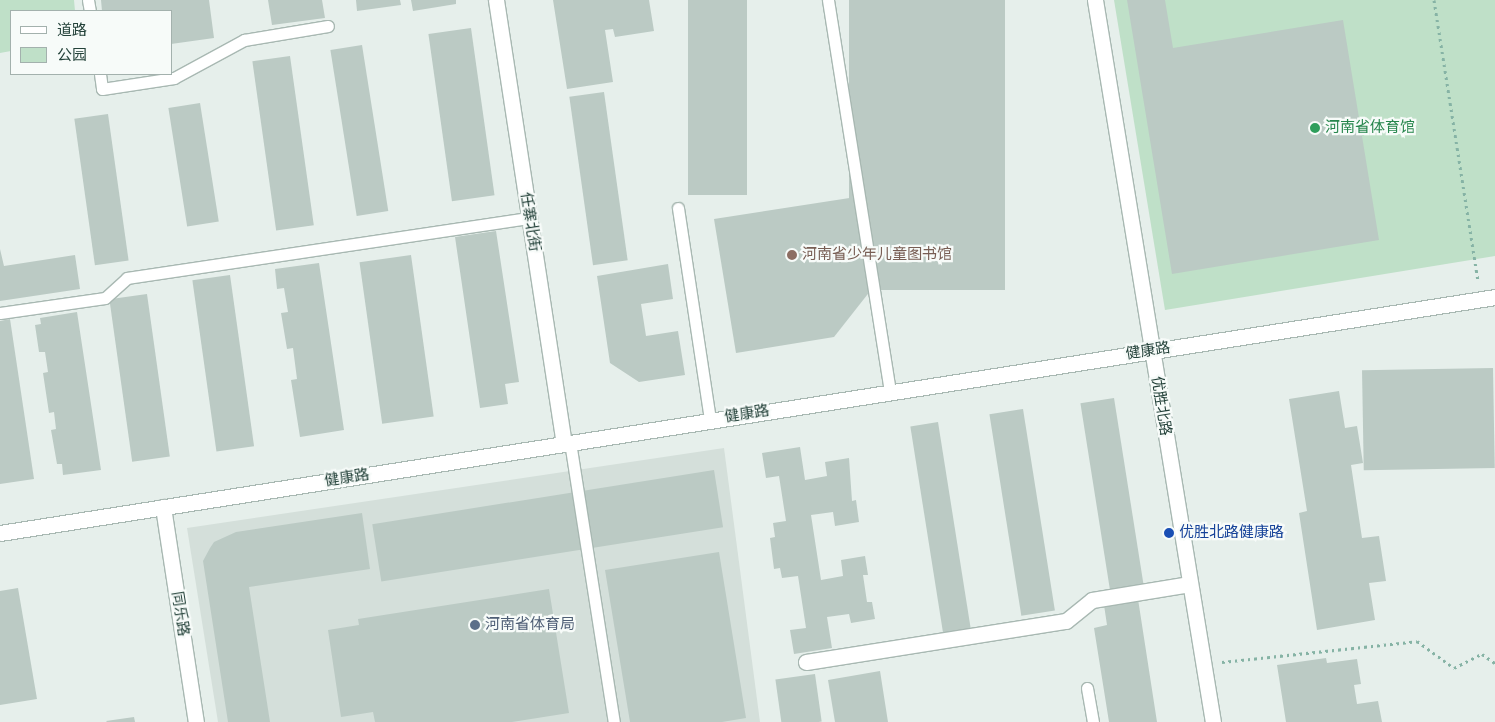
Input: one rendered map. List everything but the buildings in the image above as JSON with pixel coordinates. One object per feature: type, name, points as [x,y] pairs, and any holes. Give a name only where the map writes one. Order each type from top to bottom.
[{"type":"street","name":"任寨北街","points":[[496,0],[567,443]]},
{"type":"street","name":"优胜北路","points":[[1095,0],[1213,722]]},
{"type":"street","name":"健康路","points":[[0,533],[1488,298]]},
{"type":"street","name":"同乐路","points":[[163,507],[196,722]]},
{"type":"street","points":[[806,662],[1066,621],[1092,600],[1190,584]]},
{"type":"lane","points":[[828,0],[890,392]]},
{"type":"lane","points":[[100,75],[102,90],[174,78],[244,40],[328,26]]},
{"type":"lane","points":[[678,208],[710,420]]},
{"type":"lane","points":[[0,314],[104,298],[127,278],[530,218]]},
{"type":"lane","points":[[567,443],[614,722]]},
{"type":"lane","points":[[1087,688],[1093,722]]},
{"type":"path","points":[[1434,0],[1488,298]]},
{"type":"path","points":[[1203,664],[1417,641],[1454,668],[1482,654],[1495,663]]},
{"type":"shaded area","name":"河南省体育局","points":[[724,448],[760,722],[218,722],[187,528]]},
{"type":"green space","points":[[0,0],[74,0],[75,10],[10,10],[10,51],[0,53]]},
{"type":"green space","name":"河南省体育馆","points":[[1114,0],[1495,0],[1495,256],[1165,310]]},
{"type":"place","name":"河南省体育馆","points":[[1315,128]]},
{"type":"place","name":"河南省少年儿童图书馆","points":[[792,255]]},
{"type":"place","name":"优胜北路健康路","points":[[1169,533]]},
{"type":"place","name":"河南省体育局","points":[[475,625]]}]
